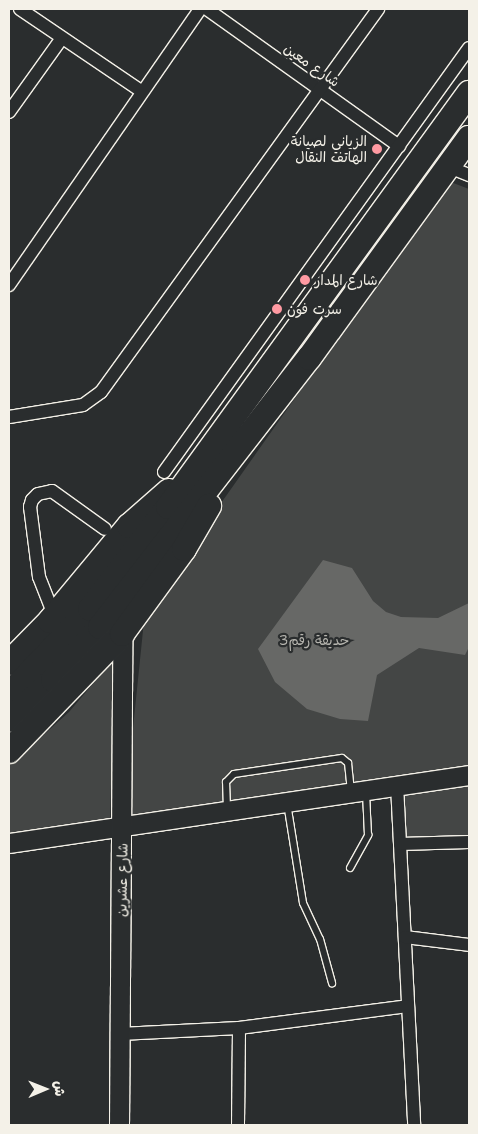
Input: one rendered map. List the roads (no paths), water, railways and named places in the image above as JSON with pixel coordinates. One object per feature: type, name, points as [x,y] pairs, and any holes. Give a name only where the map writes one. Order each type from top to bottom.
[{"type":"highway","points":[[9,694],[90,609],[190,478],[469,93]]},
{"type":"highway","points":[[9,720],[52,680],[94,634],[459,171],[469,138]]},
{"type":"highway","points":[[9,751],[122,634],[184,549],[214,497],[223,469]]},
{"type":"highway","points":[[9,663],[54,615],[134,520],[190,478]]},
{"type":"street","points":[[20,9],[141,91]]},
{"type":"street","points":[[9,285],[141,91],[200,9]]},
{"type":"street","name":"شارع معين","points":[[207,9],[399,146]]},
{"type":"street","points":[[9,417],[76,407],[96,397],[378,9]]},
{"type":"street","points":[[9,112],[62,38]]},
{"type":"street","points":[[164,472],[469,48]]},
{"type":"street","points":[[54,615],[39,577],[30,507],[32,500],[38,494],[52,491],[105,529]]},
{"type":"street","name":"شارع عشرين","points":[[119,1125],[123,826],[122,634]]},
{"type":"street","points":[[9,843],[469,775]]},
{"type":"street","points":[[397,785],[414,1125]]},
{"type":"street","points":[[400,844],[469,842]]},
{"type":"street","points":[[405,937],[469,945]]},
{"type":"street","points":[[120,1034],[240,1028],[408,1006]]},
{"type":"street","points":[[238,1125],[240,1028]]},
{"type":"lane","points":[[227,810],[226,782],[231,776],[330,760],[347,761],[358,791],[368,835],[350,868]]},
{"type":"lane","points":[[287,801],[303,903],[320,939],[332,984]]},
{"type":"place","name":"الزياني لصيانة الهاتف النقال","points":[[377,149]]},
{"type":"place","name":"شارع المدار","points":[[305,280]]},
{"type":"place","name":"سرت فون","points":[[277,309]]},
{"type":"park label","name":"حديقة رقم3","points":[[314,640]]}]
